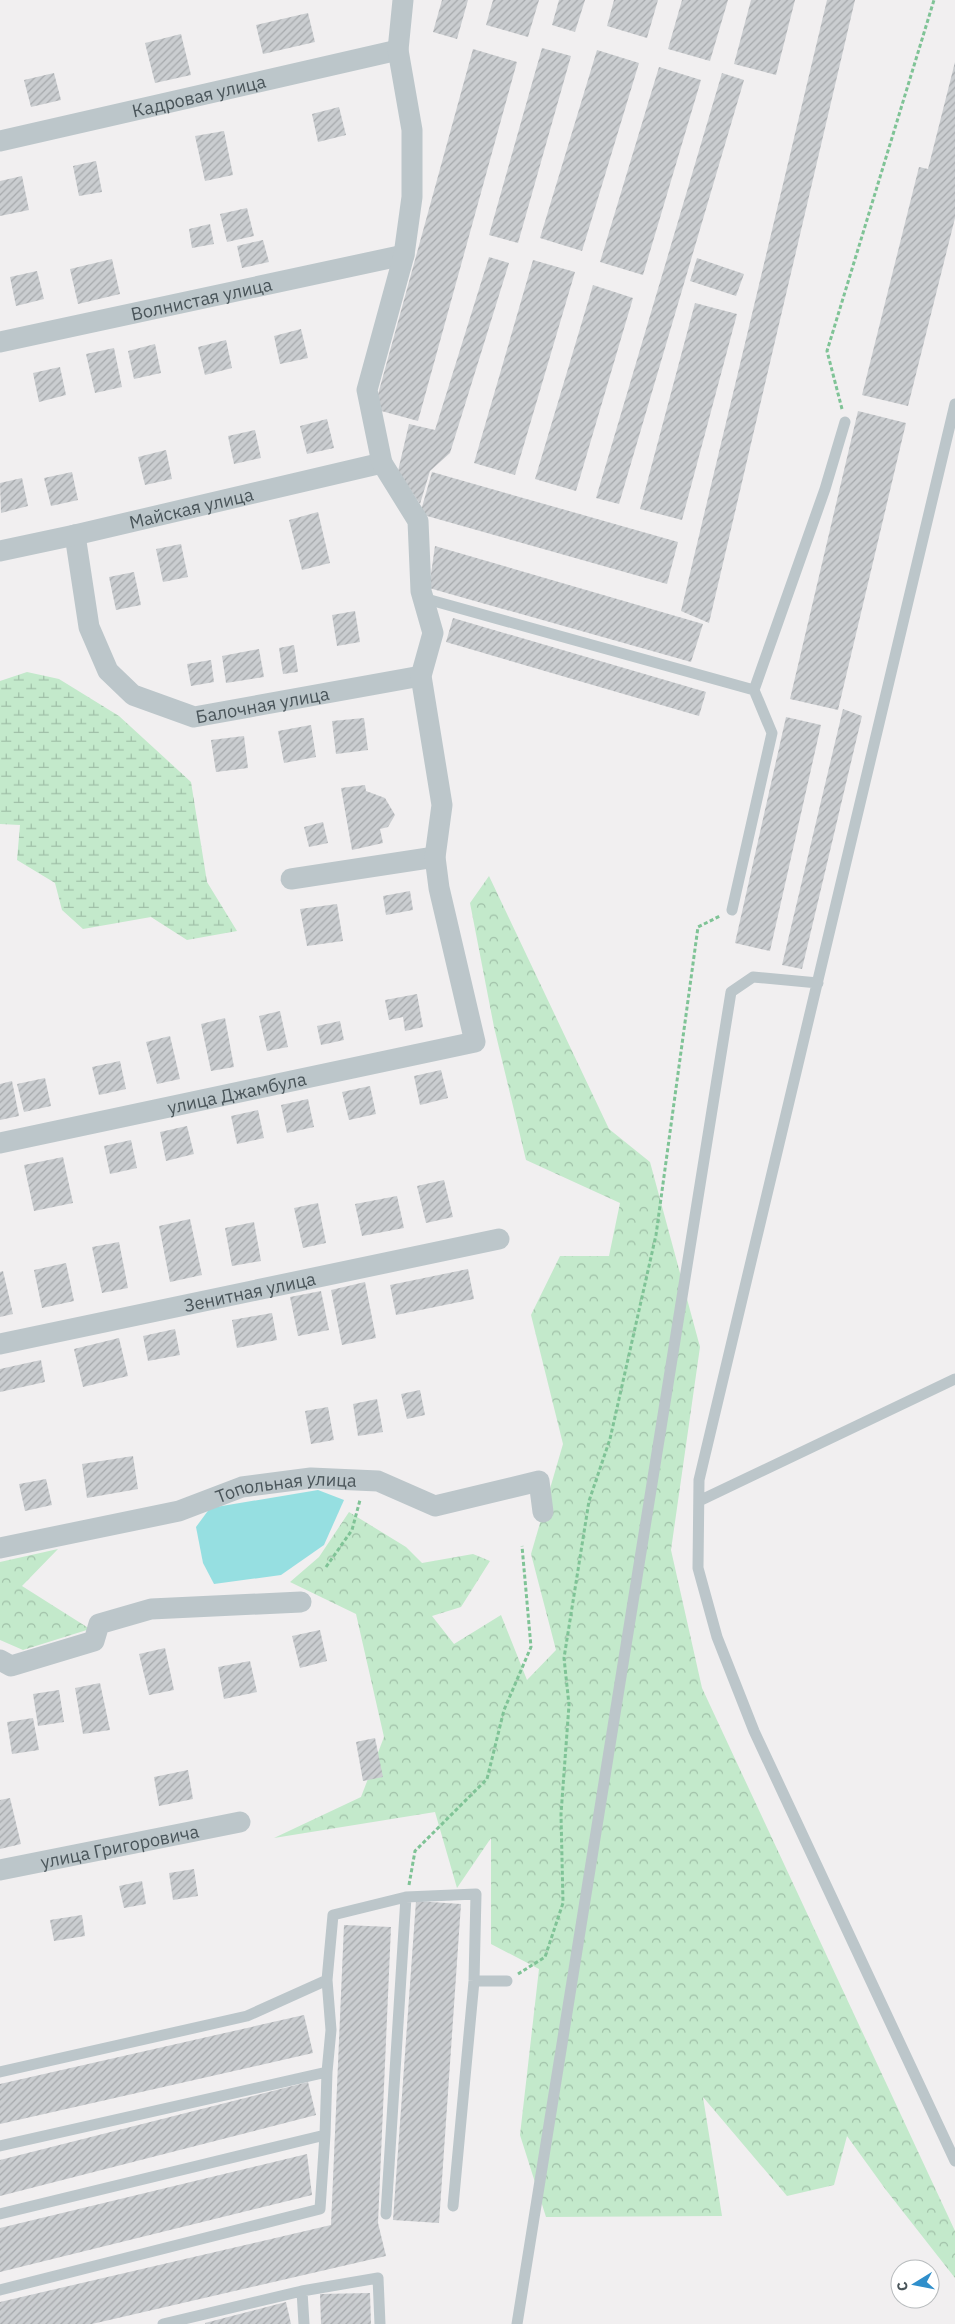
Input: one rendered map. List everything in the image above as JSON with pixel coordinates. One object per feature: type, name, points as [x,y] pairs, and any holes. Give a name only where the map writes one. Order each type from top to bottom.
[{"type":"street","points":[[291,880],[435,857],[442,805],[421,676],[433,633],[423,598],[418,520],[382,463],[367,390],[404,255],[412,198],[412,130],[398,50],[403,0]]},
{"type":"street","name":"Кадровая улица","points":[[0,141],[398,50]]},
{"type":"street","name":"Волнистая улица","points":[[0,342],[404,255]]},
{"type":"street","name":"Майская улица","points":[[0,550],[75,535],[382,463]]},
{"type":"street","name":"Балочная улица","points":[[75,535],[89,627],[108,671],[133,695],[194,717],[421,676]]},
{"type":"street","name":"улица Джамбула","points":[[0,1143],[475,1042],[439,888],[435,857]]},
{"type":"street","name":"Зенитная улица","points":[[0,1344],[499,1239]]},
{"type":"street","name":"Топольная улица","points":[[0,1548],[180,1511],[242,1487],[311,1478],[378,1481],[435,1506],[539,1481],[543,1512]]},
{"type":"street","points":[[0,1660],[11,1666],[94,1641],[98,1624],[151,1609],[301,1602]]},
{"type":"street","name":"улица Григоровича","points":[[0,1870],[240,1822]]},
{"type":"lane","points":[[955,404],[699,1480],[698,1568],[717,1638],[754,1731],[955,2161]]},
{"type":"lane","points":[[732,910],[772,733],[754,690],[825,489],[845,422]]},
{"type":"lane","points":[[423,598],[754,690]]},
{"type":"lane","points":[[517,2324],[731,992],[754,977],[818,983]]},
{"type":"lane","points":[[699,1501],[955,1379]]},
{"type":"lane","points":[[0,2290],[320,2209],[331,2030],[327,1980],[333,1915],[406,1897],[476,1894],[474,1981],[453,2206]]},
{"type":"lane","points":[[386,2214],[406,1897]]},
{"type":"lane","points":[[0,2072],[247,2016],[327,1980]]},
{"type":"lane","points":[[474,1981],[507,1982]]},
{"type":"lane","points":[[0,2146],[327,2072]]},
{"type":"lane","points":[[0,2214],[324,2134]]},
{"type":"lane","points":[[163,2324],[302,2291],[378,2278],[380,2324]]},
{"type":"lane","points":[[302,2291],[304,2324]]},
{"type":"path","points":[[845,422],[827,351],[934,0]]},
{"type":"path","points":[[507,1982],[545,1957],[563,1903],[561,1814],[569,1705],[564,1658],[589,1501],[610,1439],[656,1235],[698,927],[732,910]]},
{"type":"path","points":[[326,1568],[352,1530],[365,1481]]},
{"type":"path","points":[[406,1897],[415,1851],[487,1779],[504,1710],[531,1647],[522,1546]]},
{"type":"green space","points":[[27,672],[59,679],[119,716],[191,782],[207,882],[237,931],[187,940],[151,917],[83,929],[62,910],[55,883],[17,860],[20,825],[0,824],[0,681]]},
{"type":"green space","points":[[489,876],[609,1129],[650,1162],[700,1347],[671,1550],[702,1688],[955,2231],[955,2278],[886,2190],[847,2136],[834,2185],[787,2196],[703,2097],[722,2216],[546,2217],[520,2135],[539,1969],[491,1944],[491,1838],[457,1888],[435,1812],[274,1838],[361,1797],[384,1737],[356,1614],[290,1582],[319,1557],[349,1512],[406,1547],[422,1563],[473,1554],[490,1561],[461,1607],[432,1616],[454,1644],[501,1615],[527,1680],[556,1650],[531,1554],[563,1444],[531,1315],[560,1256],[609,1256],[620,1203],[526,1160],[494,1027],[470,903]]},
{"type":"green space","points":[[58,1549],[22,1586],[90,1629],[23,1650],[0,1640],[0,1562]]},
{"type":"water","points":[[318,1490],[344,1500],[324,1545],[281,1575],[214,1584],[203,1563],[196,1527],[210,1508]]},
{"type":"building","points":[[442,0],[468,0],[457,39],[433,32]]},
{"type":"building","points":[[493,0],[539,0],[528,37],[486,25]]},
{"type":"building","points":[[559,0],[585,0],[575,32],[552,25]]},
{"type":"building","points":[[614,0],[658,0],[647,38],[607,26]]},
{"type":"building","points":[[682,0],[728,0],[710,61],[668,49]]},
{"type":"building","points":[[751,0],[795,0],[776,75],[734,64]]},
{"type":"building","points":[[827,0],[855,0],[709,623],[681,611]]},
{"type":"building","points":[[308,13],[315,42],[263,54],[256,25]]},
{"type":"building","points":[[181,34],[191,75],[155,83],[145,43]]},
{"type":"building","points":[[542,48],[571,56],[518,243],[489,235]]},
{"type":"building","points":[[473,49],[517,62],[418,421],[374,409]]},
{"type":"building","points":[[597,50],[639,63],[582,251],[540,238]]},
{"type":"building","points":[[955,62],[955,218],[908,406],[862,395],[919,167],[928,169]]},
{"type":"building","points":[[659,67],[701,80],[643,275],[600,262]]},
{"type":"building","points":[[54,73],[61,100],[31,107],[24,80]]},
{"type":"building","points":[[722,73],[744,80],[619,504],[596,498]]},
{"type":"building","points":[[339,107],[346,135],[318,142],[312,114]]},
{"type":"building","points":[[224,131],[233,175],[205,181],[195,136]]},
{"type":"building","points":[[96,161],[102,192],[79,196],[73,166]]},
{"type":"building","points":[[22,176],[29,210],[0,216],[0,181]]},
{"type":"building","points":[[247,208],[254,236],[227,242],[220,214]]},
{"type":"building","points":[[210,224],[214,244],[192,248],[189,229]]},
{"type":"building","points":[[263,240],[269,262],[242,268],[237,246]]},
{"type":"building","points":[[489,257],[509,263],[450,453],[430,471],[420,504],[398,471],[409,424],[435,430]]},
{"type":"building","points":[[697,258],[744,274],[736,296],[690,281]]},
{"type":"building","points":[[112,259],[120,294],[78,304],[70,269]]},
{"type":"building","points":[[533,260],[575,272],[515,475],[474,463]]},
{"type":"building","points":[[37,271],[44,299],[16,306],[10,277]]},
{"type":"building","points":[[593,285],[633,298],[576,491],[535,479]]},
{"type":"building","points":[[695,303],[737,314],[682,520],[640,509]]},
{"type":"building","points":[[301,329],[308,358],[280,364],[274,336]]},
{"type":"building","points":[[226,340],[232,368],[205,375],[198,347]]},
{"type":"building","points":[[155,344],[161,373],[134,379],[128,351]]},
{"type":"building","points":[[114,348],[122,387],[95,393],[86,354]]},
{"type":"building","points":[[60,367],[66,395],[39,402],[33,373]]},
{"type":"building","points":[[858,411],[906,423],[838,710],[790,699]]},
{"type":"building","points":[[327,419],[334,448],[307,454],[300,426]]},
{"type":"building","points":[[255,430],[261,458],[234,464],[228,436]]},
{"type":"building","points":[[166,450],[172,479],[145,485],[138,457]]},
{"type":"building","points":[[72,472],[78,500],[51,506],[44,478]]},
{"type":"building","points":[[432,472],[678,542],[667,584],[420,514]]},
{"type":"building","points":[[22,478],[28,506],[1,513],[0,483]]},
{"type":"building","points":[[318,512],[330,563],[302,570],[289,520]]},
{"type":"building","points":[[181,544],[188,577],[163,582],[156,549]]},
{"type":"building","points":[[435,546],[703,624],[691,662],[429,588]]},
{"type":"building","points":[[134,572],[141,605],[116,610],[109,577]]},
{"type":"building","points":[[355,611],[360,642],[337,646],[332,615]]},
{"type":"building","points":[[453,618],[706,692],[699,716],[446,642]]},
{"type":"building","points":[[294,645],[298,672],[283,674],[279,648]]},
{"type":"building","points":[[259,649],[264,677],[226,683],[222,656]]},
{"type":"building","points":[[211,660],[214,682],[191,686],[187,664]]},
{"type":"building","points":[[843,709],[862,716],[802,969],[782,965]]},
{"type":"building","points":[[786,717],[821,725],[770,951],[735,943]]},
{"type":"building","points":[[364,718],[368,750],[336,754],[332,721]]},
{"type":"building","points":[[311,725],[316,757],[284,763],[278,731]]},
{"type":"building","points":[[244,736],[248,768],[216,772],[211,740]]},
{"type":"building","points":[[365,785],[366,791],[385,798],[395,815],[388,827],[380,829],[383,843],[352,850],[341,788]]},
{"type":"building","points":[[323,822],[328,843],[309,847],[304,827]]},
{"type":"building","points":[[410,891],[413,910],[386,915],[383,896]]},
{"type":"building","points":[[337,904],[343,941],[307,946],[300,909]]},
{"type":"building","points":[[417,994],[423,1027],[405,1031],[403,1017],[389,1020],[385,1000]]},
{"type":"building","points":[[280,1011],[288,1047],[267,1051],[259,1016]]},
{"type":"building","points":[[225,1018],[234,1067],[211,1071],[201,1024]]},
{"type":"building","points":[[340,1021],[344,1040],[321,1045],[317,1026]]},
{"type":"building","points":[[170,1036],[180,1079],[157,1084],[146,1042]]},
{"type":"building","points":[[120,1061],[126,1089],[99,1095],[92,1067]]},
{"type":"building","points":[[441,1070],[448,1098],[420,1105],[414,1076]]},
{"type":"building","points":[[45,1078],[51,1106],[24,1112],[17,1084]]},
{"type":"building","points":[[12,1081],[19,1116],[0,1120],[0,1084]]},
{"type":"building","points":[[370,1086],[376,1114],[349,1120],[342,1092]]},
{"type":"building","points":[[308,1099],[314,1127],[287,1133],[281,1105]]},
{"type":"building","points":[[258,1110],[264,1138],[237,1144],[231,1116]]},
{"type":"building","points":[[187,1126],[194,1154],[166,1161],[160,1132]]},
{"type":"building","points":[[131,1140],[137,1168],[110,1174],[104,1146]]},
{"type":"building","points":[[63,1157],[73,1203],[34,1211],[24,1165]]},
{"type":"building","points":[[444,1180],[453,1217],[426,1223],[417,1186]]},
{"type":"building","points":[[397,1196],[404,1228],[362,1236],[355,1204]]},
{"type":"building","points":[[318,1203],[326,1243],[303,1248],[294,1208]]},
{"type":"building","points":[[190,1219],[202,1275],[170,1282],[159,1226]]},
{"type":"building","points":[[254,1222],[261,1261],[232,1266],[225,1228]]},
{"type":"building","points":[[119,1242],[128,1288],[102,1293],[92,1247]]},
{"type":"building","points":[[66,1263],[74,1301],[42,1308],[34,1270]]},
{"type":"building","points":[[468,1269],[474,1299],[396,1315],[390,1285]]},
{"type":"building","points":[[3,1271],[13,1314],[0,1317],[0,1272]]},
{"type":"building","points":[[365,1282],[376,1338],[342,1345],[331,1290]]},
{"type":"building","points":[[321,1291],[329,1330],[298,1336],[290,1297]]},
{"type":"building","points":[[272,1313],[277,1340],[237,1348],[232,1320]]},
{"type":"building","points":[[175,1329],[180,1355],[148,1361],[143,1336]]},
{"type":"building","points":[[119,1338],[128,1376],[83,1387],[74,1349]]},
{"type":"building","points":[[41,1360],[45,1382],[0,1392],[0,1369]]},
{"type":"building","points":[[420,1390],[425,1415],[407,1419],[401,1394]]},
{"type":"building","points":[[377,1399],[383,1432],[358,1436],[353,1404]]},
{"type":"building","points":[[328,1407],[334,1440],[311,1444],[305,1411]]},
{"type":"building","points":[[133,1456],[138,1489],[87,1498],[82,1464]]},
{"type":"building","points":[[46,1479],[52,1505],[25,1511],[19,1484]]},
{"type":"building","points":[[320,1630],[327,1661],[300,1668],[292,1636]]},
{"type":"building","points":[[165,1648],[174,1690],[149,1695],[139,1654]]},
{"type":"building","points":[[250,1661],[257,1692],[224,1699],[218,1667]]},
{"type":"building","points":[[100,1683],[110,1730],[83,1734],[75,1688]]},
{"type":"building","points":[[59,1690],[64,1722],[38,1726],[33,1694]]},
{"type":"building","points":[[33,1718],[39,1750],[12,1754],[7,1722]]},
{"type":"building","points":[[375,1738],[383,1777],[363,1781],[356,1742]]},
{"type":"building","points":[[188,1770],[193,1799],[159,1806],[154,1777]]},
{"type":"building","points":[[10,1798],[21,1844],[0,1849],[0,1800]]},
{"type":"building","points":[[194,1869],[198,1896],[173,1900],[169,1873]]},
{"type":"building","points":[[142,1881],[146,1904],[124,1908],[119,1886]]},
{"type":"building","points":[[416,1901],[461,1904],[439,2223],[393,2220]]},
{"type":"building","points":[[82,1915],[85,1936],[54,1941],[50,1920]]},
{"type":"building","points":[[344,1925],[391,1927],[378,2223],[386,2256],[92,2324],[0,2324],[0,2302],[331,2225]]},
{"type":"building","points":[[304,2015],[313,2053],[0,2124],[0,2084]]},
{"type":"building","points":[[308,2082],[316,2115],[0,2196],[0,2160]]},
{"type":"building","points":[[307,2154],[312,2195],[0,2272],[0,2228]]},
{"type":"building","points":[[370,2293],[371,2324],[321,2324],[320,2294]]},
{"type":"building","points":[[286,2302],[291,2324],[205,2324],[205,2323]]}]
